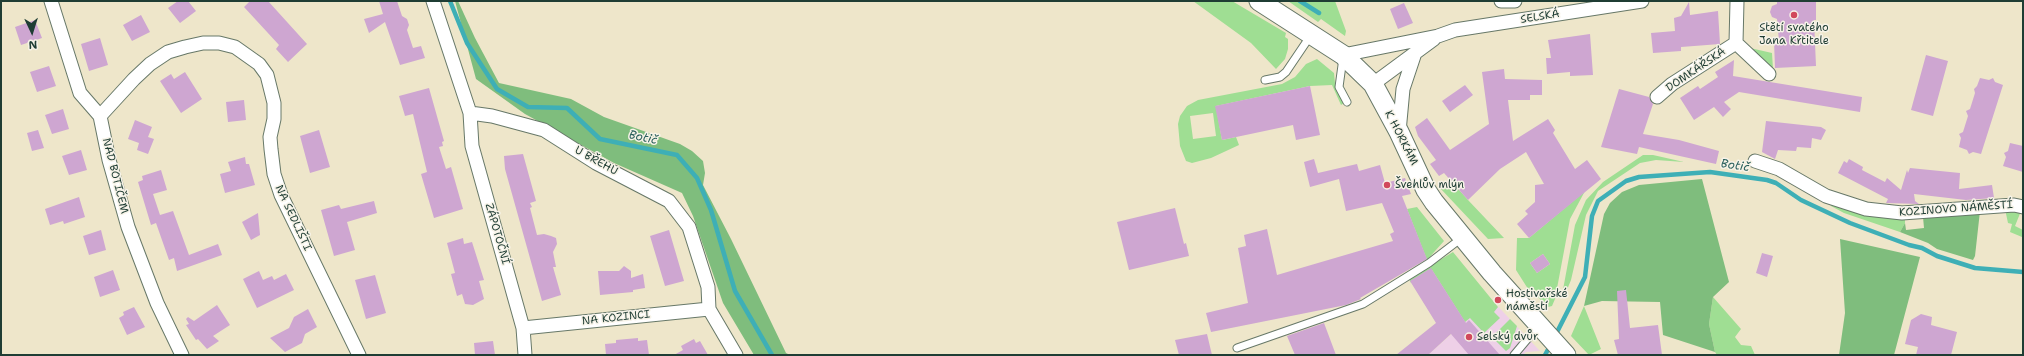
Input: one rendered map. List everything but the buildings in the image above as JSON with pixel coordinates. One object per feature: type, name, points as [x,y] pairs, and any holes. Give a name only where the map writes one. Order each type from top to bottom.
[{"type":"main road","name":"K HORKÁM","points":[[1259,1],[1343,55],[1373,84],[1399,132],[1429,195],[1492,273],[1539,335],[1565,354]]},
{"type":"street","points":[[51,1],[80,92],[100,116]]},
{"type":"street","points":[[433,1],[470,113]]},
{"type":"street","points":[[1501,1],[1514,1]]},
{"type":"street","name":"SELSKÁ","points":[[1343,55],[1438,36],[1455,30],[1642,1]]},
{"type":"street","name":"DOMKÁŘSKÁ","points":[[1737,1],[1736,43],[1769,74]]},
{"type":"street","name":"SELSKÁ","points":[[1373,84],[1438,36]]},
{"type":"street","name":"NA SEDLIŠTI","points":[[100,116],[134,79],[150,64],[168,52],[203,43],[219,43],[235,47],[260,64],[267,75],[274,103],[274,119],[270,137],[274,174],[281,195],[359,355]]},
{"type":"street","name":"DOMKÁŘSKÁ","points":[[1657,97],[1672,84],[1736,43]]},
{"type":"street","points":[[1399,132],[1403,89],[1415,53]]},
{"type":"street","name":"U BŘEHU","points":[[470,113],[492,116],[544,130],[596,164],[669,201],[689,227],[708,287],[709,310],[736,355]]},
{"type":"street","name":"ZÁPOTOČNÍ","points":[[470,113],[472,146],[523,328],[525,355]]},
{"type":"street","name":"NAD BOTIČEM","points":[[100,116],[109,160],[128,227],[157,303],[182,355]]},
{"type":"street","name":"KOZINOVO NÁMĚSTÍ","points":[[1755,161],[1779,169],[1826,196],[1873,210],[1902,214],[2014,205],[2023,207]]},
{"type":"street","name":"NA KOZINCI","points":[[523,328],[709,310]]},
{"type":"lane","points":[[1265,80],[1280,77],[1286,72],[1311,35]]},
{"type":"lane","points":[[1343,55],[1339,87],[1346,102]]},
{"type":"lane","points":[[1237,348],[1363,304],[1429,264],[1463,237]]},
{"type":"lane","points":[[1514,355],[1539,335]]},
{"type":"shaded area","points":[[1491,299],[1540,351],[1526,352],[1523,355],[1428,355]]},
{"type":"green space","points":[[455,1],[458,1],[475,38],[499,83],[571,99],[604,117],[680,144],[692,151],[703,161],[705,173],[703,185],[786,353],[790,355],[754,355],[723,303],[693,216],[682,193],[614,163],[525,114],[476,79]]},
{"type":"green space","points":[[1193,1],[1232,1],[1286,33],[1285,37],[1288,39],[1288,49],[1285,59],[1276,69],[1251,43]]},
{"type":"green space","points":[[1288,1],[1335,1],[1346,31],[1345,36],[1321,19],[1318,22]]},
{"type":"green space","points":[[1750,48],[1772,53],[1773,69]]},
{"type":"green space","points":[[1317,59],[1334,73],[1335,83],[1344,103],[1341,105],[1332,85],[1310,86],[1216,106],[1222,140],[1236,137],[1239,145],[1211,158],[1192,163],[1186,161],[1180,146],[1178,124],[1180,116],[1187,106],[1198,100],[1282,84],[1295,77],[1306,64]],"holes":[[[1213,113],[1216,136],[1193,139],[1190,116]]]},
{"type":"green space","points":[[1643,155],[1653,155],[1684,162],[1656,160],[1640,163],[1598,191],[1586,215],[1571,280],[1564,297],[1562,295],[1575,225],[1586,200],[1603,182]]},
{"type":"green space","points":[[1702,179],[1729,282],[1713,297],[1709,324],[1715,352],[1663,335],[1660,302],[1602,301],[1584,306],[1604,214],[1610,203],[1622,192],[1639,185]]},
{"type":"green space","points":[[1452,182],[1504,238],[1488,239],[1440,188]]},
{"type":"green space","points":[[1585,191],[1570,219],[1555,299],[1552,306],[1544,308],[1545,304],[1532,291],[1530,292],[1516,270],[1517,238],[1529,238]],"holes":[[[1543,254],[1550,264],[1537,273],[1530,263]]]},
{"type":"green space","points":[[1828,201],[1867,216],[1905,219],[1905,223],[1900,232],[1844,213],[1831,206]]},
{"type":"green space","points":[[1417,207],[1444,241],[1427,260],[1407,209]]},
{"type":"green space","points":[[2005,209],[2021,211],[2015,226],[2023,230],[2022,237],[2010,232],[2012,224],[2008,223]]},
{"type":"green space","points":[[1980,211],[1975,256],[1973,260],[1937,249],[1928,243],[1900,232],[1905,223],[1906,230],[1924,228],[1923,217]]},
{"type":"green space","points":[[1840,239],[1920,257],[1894,355],[1839,355],[1845,313]]},
{"type":"green space","points":[[1453,252],[1498,307],[1494,312],[1500,318],[1484,333],[1470,318],[1465,322],[1432,270],[1411,283],[1409,279]]},
{"type":"green space","points":[[1713,297],[1741,329],[1735,337],[1741,345],[1751,346],[1755,355],[1717,355],[1709,324]]},
{"type":"green space","points":[[1584,306],[1601,349],[1589,355],[1571,336]]},
{"type":"green space","points":[[1510,319],[1517,326],[1510,348],[1506,351],[1492,337]]},
{"type":"waterway","name":"Botič","points":[[450,1],[467,43],[497,89],[528,107],[567,108],[600,139],[677,155],[697,178],[711,210],[735,291],[772,355]]},
{"type":"waterway","points":[[1300,1],[1319,13]]},
{"type":"waterway","name":"Botič","points":[[1555,336],[1585,277],[1592,216],[1598,201],[1626,181],[1639,177],[1710,172],[1767,180],[1776,183],[1801,200],[1850,223],[1909,245],[1922,248],[1937,256],[1975,268],[2023,272]]},
{"type":"waterway","name":"Botič","points":[[1545,355],[1551,344]]},
{"type":"place","name":"Stětí svatého Jana Křtitele","points":[[1794,15]]},
{"type":"place","name":"Švehlův mlýn","points":[[1387,185]]},
{"type":"place","name":"Hostivařské náměstí","points":[[1498,300]]},
{"type":"place","name":"Selský dvůr","points":[[1469,337]]}]
